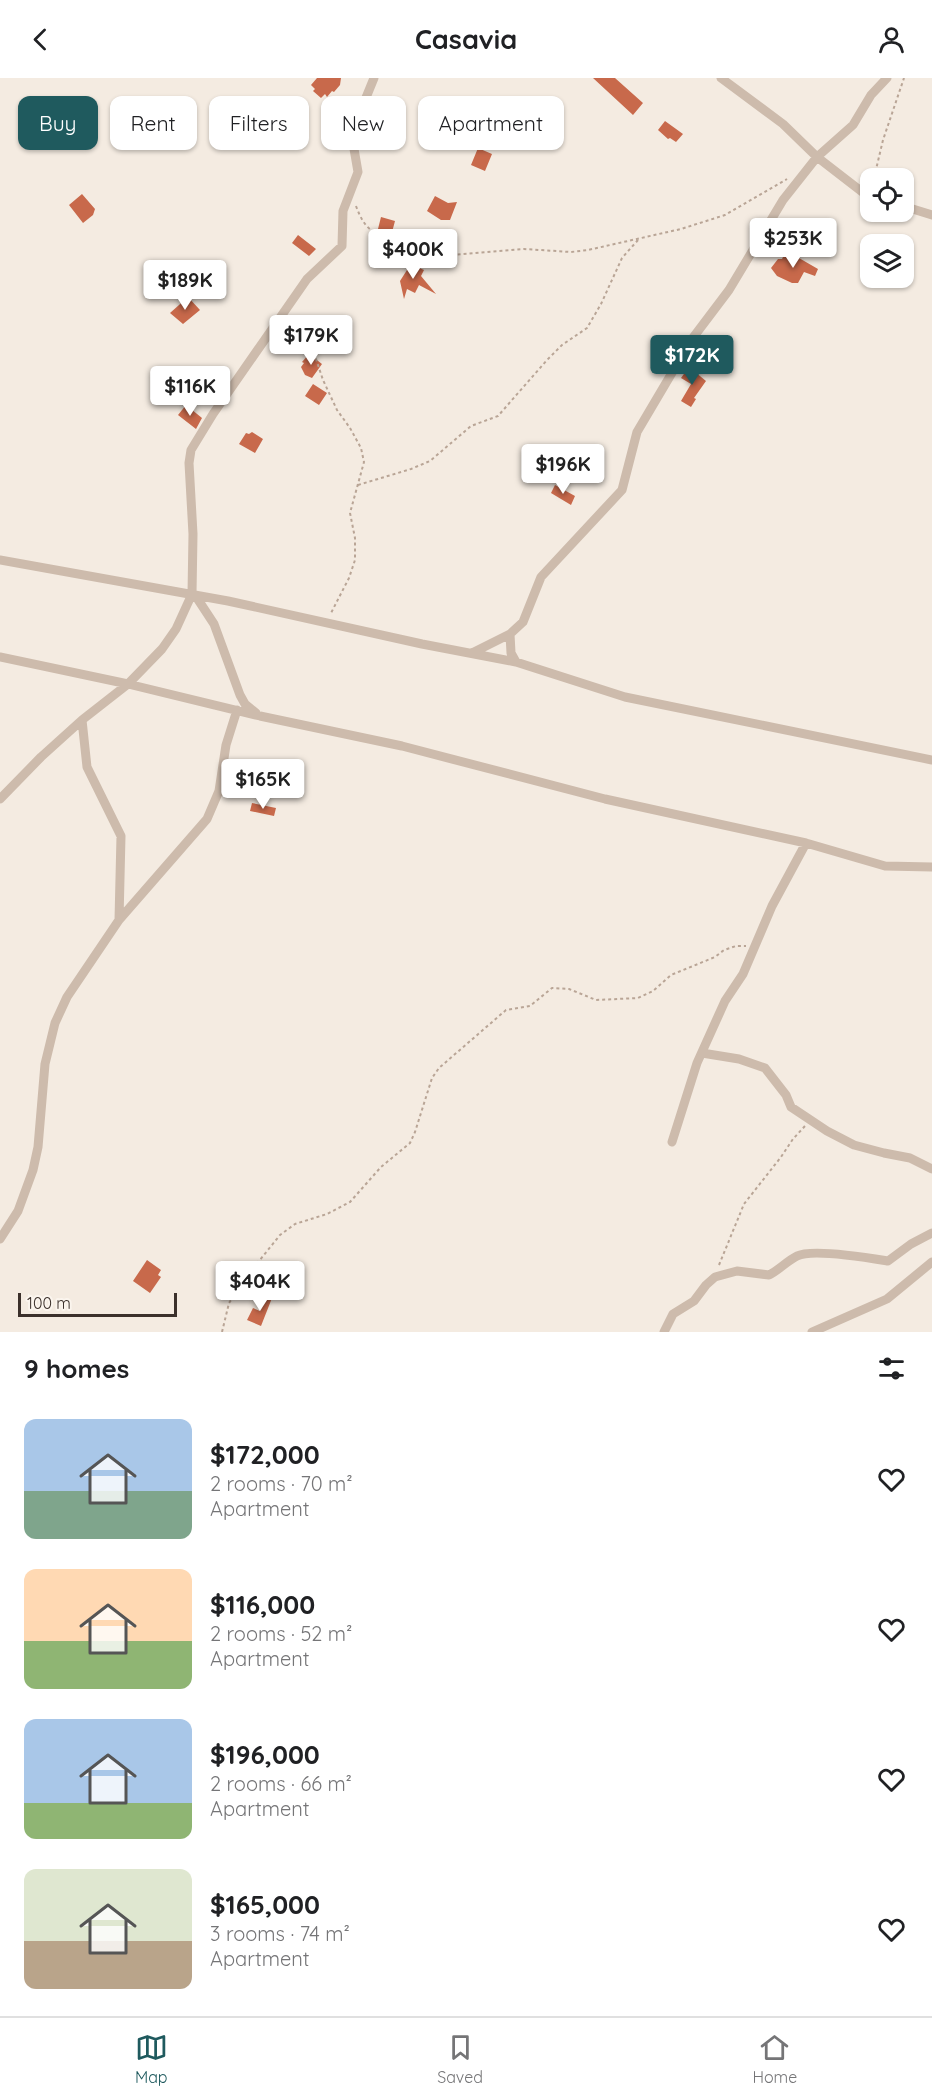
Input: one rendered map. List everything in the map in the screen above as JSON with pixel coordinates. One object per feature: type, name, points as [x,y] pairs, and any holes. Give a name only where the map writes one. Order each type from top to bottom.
[{"type":"street","points":[[0,799],[41,757],[82,720],[128,684],[171,638],[182,619],[193,594],[193,534],[189,463],[191,450],[213,414],[307,279],[342,246],[343,211],[358,172],[353,143],[354,127],[374,78]]},
{"type":"street","points":[[721,78],[783,123],[817,157],[860,190]]},
{"type":"street","points":[[472,653],[510,634],[523,622],[541,577],[622,490],[637,432],[692,339],[729,290],[783,200],[803,172],[853,125],[872,95],[887,78]]},
{"type":"street","points":[[914,209],[932,214]]},
{"type":"street","points":[[0,560],[193,594],[516,662],[625,697],[932,759]]},
{"type":"street","points":[[193,594],[214,624],[240,695],[245,704],[260,716]]},
{"type":"street","points":[[510,634],[511,653],[516,662]]},
{"type":"street","points":[[0,657],[402,746],[605,799],[806,843],[885,866],[932,867]]},
{"type":"street","points":[[0,1239],[18,1211],[33,1170],[38,1147],[45,1064],[55,1023],[67,997],[119,920],[212,811],[219,792],[226,745],[237,710]]},
{"type":"street","points":[[82,720],[87,767],[121,836],[119,920]]},
{"type":"street","points":[[672,1142],[702,1053],[725,1001],[743,974],[772,906],[806,843]]},
{"type":"street","points":[[702,1053],[739,1059],[765,1068],[786,1095],[791,1107],[827,1131],[854,1145],[884,1154],[910,1158],[932,1168]]},
{"type":"street","points":[[664,1332],[673,1314],[694,1301],[715,1277],[737,1271],[769,1275],[798,1255],[804,1254],[835,1254],[888,1261],[911,1244],[932,1233]]},
{"type":"street","points":[[812,1332],[887,1299],[932,1262]]},
{"type":"path","points":[[876,168],[883,140],[904,78]]},
{"type":"path","points":[[350,189],[360,217],[371,231],[382,237],[397,238],[404,233],[423,250],[453,255],[524,249],[571,252],[638,240],[725,215],[768,189],[803,172]]},
{"type":"path","points":[[358,485],[411,469],[430,460],[471,426],[498,416],[504,411],[513,398],[562,345],[587,328],[602,304],[622,258],[638,240]]},
{"type":"path","points":[[285,310],[316,359],[337,410],[361,448],[364,462],[350,513],[355,538],[355,560],[349,578],[327,622]]},
{"type":"path","points":[[222,1332],[229,1303],[270,1245],[295,1224],[327,1214],[350,1202],[381,1167],[410,1143],[432,1078],[439,1068],[506,1010],[530,1006],[552,988],[560,987],[596,1000],[638,998],[653,991],[671,975],[715,957],[724,950],[736,946],[755,946]]},
{"type":"path","points":[[710,1281],[724,1254],[744,1204],[782,1157],[793,1139],[811,1120]]},
{"type":"building","points":[[317,78],[341,78],[340,85],[334,92],[332,91],[328,96],[325,94],[321,98],[313,91],[315,89],[311,85]]},
{"type":"building","points":[[593,78],[615,78],[643,103],[633,115]]},
{"type":"building","points":[[665,121],[683,134],[676,142],[668,139],[658,130]]},
{"type":"building","points":[[477,150],[492,154],[485,171],[471,165]]},
{"type":"building","points":[[82,194],[95,209],[93,215],[83,223],[69,205]]},
{"type":"building","points":[[435,196],[448,203],[457,202],[450,220],[441,220],[427,211]]},
{"type":"building","points":[[381,217],[395,221],[391,236],[377,233]]},
{"type":"building","points":[[298,235],[316,249],[309,256],[292,243]]},
{"type":"building","points":[[792,254],[818,269],[815,276],[804,272],[798,283],[792,283],[777,276],[771,268],[784,255],[790,259]]},
{"type":"building","points":[[406,262],[424,270],[421,276],[436,294],[419,285],[415,293],[407,289],[404,299],[400,281],[407,270]]},
{"type":"building","points":[[188,297],[200,310],[183,324],[170,313]]},
{"type":"building","points":[[309,354],[322,364],[312,378],[305,375],[301,367]]},
{"type":"building","points":[[689,367],[706,381],[694,398],[696,399],[691,407],[681,401],[691,384],[681,378]]},
{"type":"building","points":[[313,384],[327,393],[319,405],[305,396]]},
{"type":"building","points":[[186,405],[202,418],[196,429],[178,415]]},
{"type":"building","points":[[252,432],[263,439],[255,453],[239,444],[246,433]]},
{"type":"building","points":[[550,448],[557,453],[535,478],[528,473]]},
{"type":"building","points":[[555,485],[575,496],[571,505],[551,493]]},
{"type":"building","points":[[252,803],[276,808],[274,816],[250,811]]},
{"type":"building","points":[[147,1260],[161,1270],[158,1275],[161,1277],[150,1293],[133,1281]]},
{"type":"building","points":[[263,1295],[272,1298],[261,1326],[247,1320],[253,1308],[260,1311]]}]
